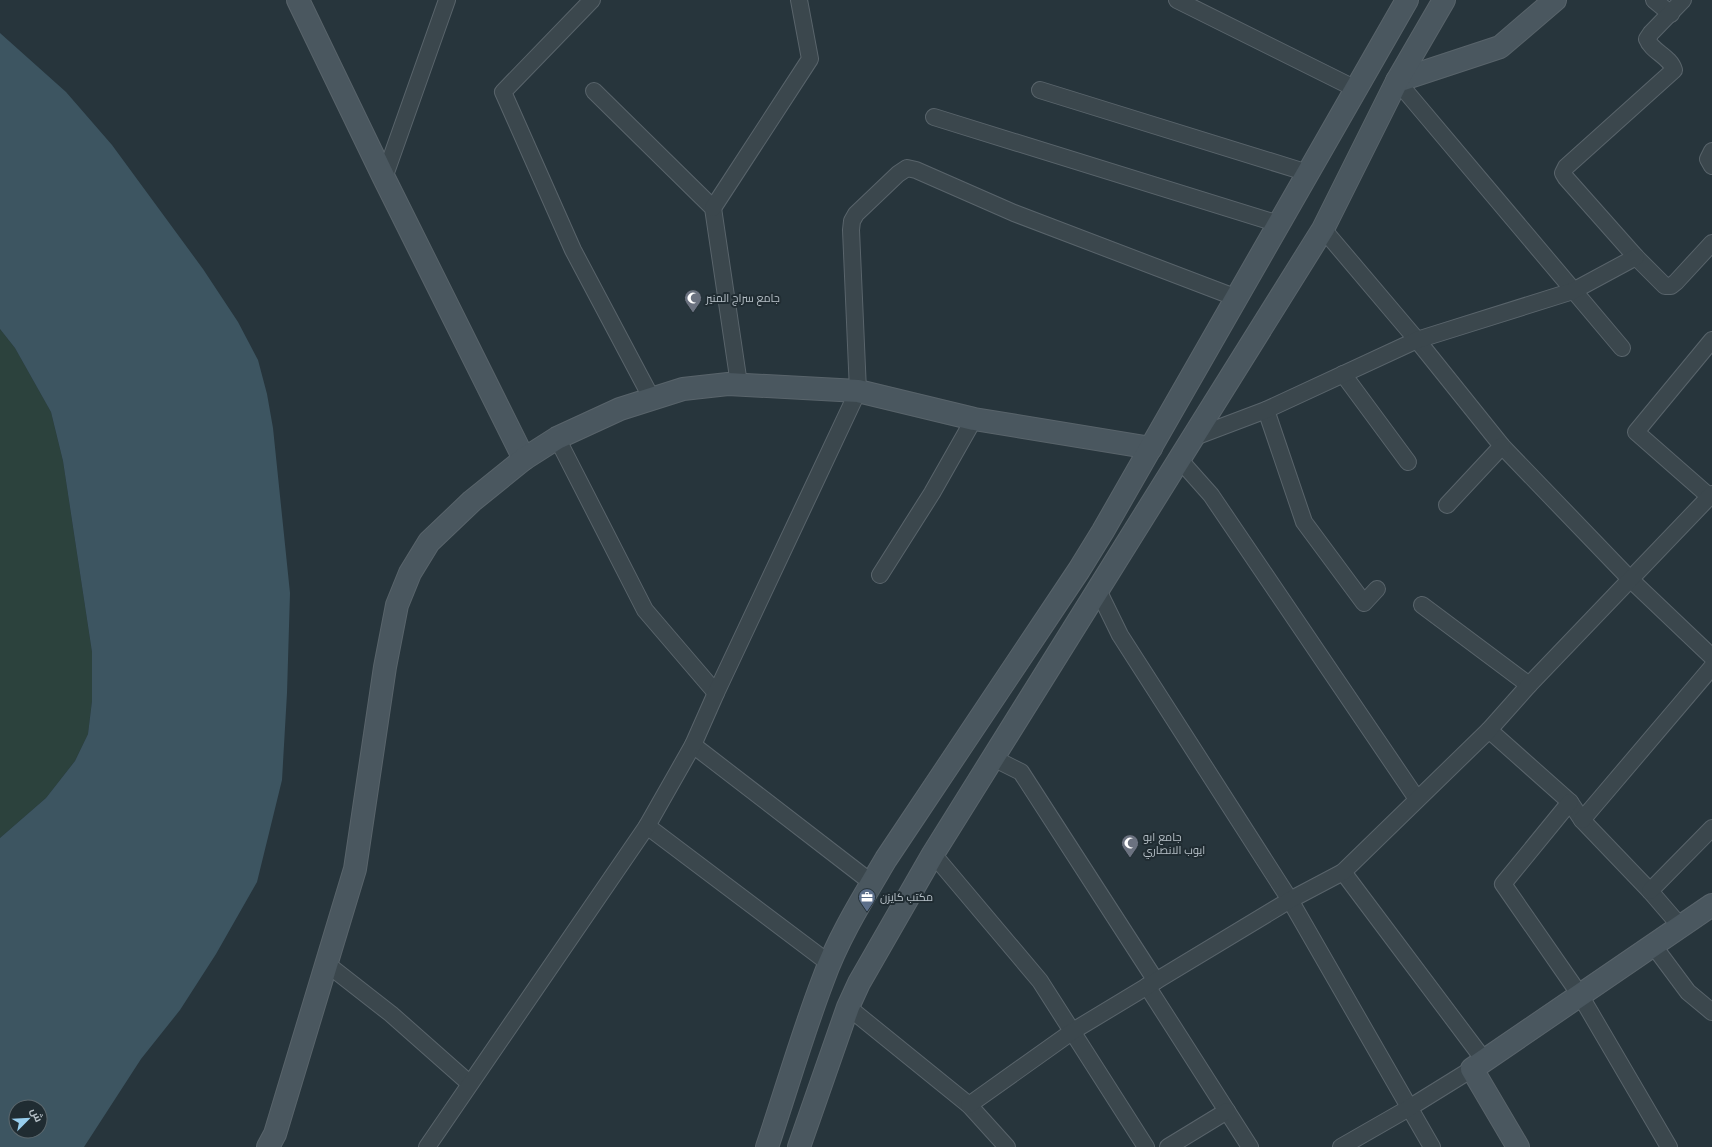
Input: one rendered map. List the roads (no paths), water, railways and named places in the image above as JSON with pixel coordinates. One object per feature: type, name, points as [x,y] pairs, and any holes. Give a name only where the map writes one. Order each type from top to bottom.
[{"type":"street","points":[[298,0],[384,178],[524,459]]},
{"type":"street","points":[[384,178],[447,0]]},
{"type":"street","points":[[592,0],[503,92],[573,250],[652,399]]},
{"type":"street","points":[[713,208],[810,60],[799,0]]},
{"type":"street","points":[[1177,0],[1356,89]]},
{"type":"street","points":[[768,1147],[823,979],[872,883],[886,859],[1103,531],[1407,0]]},
{"type":"street","points":[[799,1147],[848,1007],[859,983],[933,854],[1324,229],[1397,81],[1444,0]]},
{"type":"street","points":[[1397,81],[1500,47],[1555,0]]},
{"type":"street","points":[[1654,0],[1671,14]]},
{"type":"street","points":[[1683,0],[1647,39],[1650,45],[1672,64],[1674,70],[1566,166],[1563,173],[1636,257],[1665,286],[1671,286],[1712,243]]},
{"type":"street","points":[[1397,81],[1622,348]]},
{"type":"street","points":[[1040,90],[1308,173]]},
{"type":"street","points":[[594,91],[713,208],[739,384]]},
{"type":"street","points":[[934,117],[1279,224]]},
{"type":"street","points":[[1712,151],[1708,159],[1712,166]]},
{"type":"street","points":[[427,1147],[469,1083],[647,826],[693,745],[858,391],[851,230],[852,221],[856,214],[898,174],[907,168],[916,170],[1014,213],[1237,298]]},
{"type":"street","points":[[1324,229],[1417,340],[1502,446],[1630,579],[1712,657]]},
{"type":"street","points":[[1192,438],[1266,410],[1417,340],[1573,291],[1636,257]]},
{"type":"street","points":[[969,1105],[1073,1031],[1290,900],[1343,872],[1489,730],[1529,685],[1711,496],[1636,432],[1712,340]]},
{"type":"street","points":[[1343,374],[1408,462]]},
{"type":"street","points":[[268,1147],[275,1134],[355,869],[385,667],[397,605],[410,573],[429,542],[472,502],[524,459],[557,438],[620,409],[683,389],[728,384],[858,391],[974,419],[1151,448]]},
{"type":"street","points":[[1266,410],[1304,522],[1364,603],[1377,589]]},
{"type":"street","points":[[880,575],[932,493],[974,419]]},
{"type":"street","points":[[557,438],[645,610],[716,693]]},
{"type":"street","points":[[1447,505],[1502,446]]},
{"type":"street","points":[[1179,459],[1211,495],[1417,800]]},
{"type":"street","points":[[1103,531],[1126,547]]},
{"type":"street","points":[[1098,590],[1120,635],[1290,900],[1432,1147]]},
{"type":"street","points":[[1422,605],[1529,685]]},
{"type":"street","points":[[1582,820],[1712,667]]},
{"type":"street","points":[[1489,730],[1570,802],[1582,820],[1650,891],[1681,927]]},
{"type":"street","points":[[693,745],[872,883]]},
{"type":"street","points":[[993,758],[1021,772],[1250,1147]]},
{"type":"street","points":[[1570,802],[1503,884],[1580,995],[1669,1147]]},
{"type":"street","points":[[647,826],[830,964]]},
{"type":"street","points":[[1650,891],[1712,828]]},
{"type":"street","points":[[933,854],[1040,981],[1146,1147]]},
{"type":"street","points":[[1343,872],[1478,1064],[1518,1147]]},
{"type":"street","points":[[1341,1147],[1409,1108],[1478,1064],[1712,905]]},
{"type":"street","points":[[1653,946],[1688,992],[1712,1012]]},
{"type":"street","points":[[327,964],[391,1014],[469,1083]]},
{"type":"street","points":[[848,1007],[969,1105],[1007,1147]]},
{"type":"street","points":[[1168,1147],[1227,1111]]},
{"type":"water","points":[[0,33],[66,92],[112,145],[203,269],[238,322],[258,360],[267,394],[273,428],[290,593],[287,693],[282,780],[257,882],[216,954],[180,1010],[141,1059],[84,1147],[0,1147],[0,838],[46,798],[75,761],[88,734],[92,701],[92,652],[63,461],[51,412],[15,348],[0,329]]},
{"type":"place","name":"جامع سراج المنير","points":[[693,313]]},
{"type":"place","name":"جامع ابو ايوب الانصاري","points":[[1130,858]]},
{"type":"place","name":"مكتب كايزن","points":[[867,912]]}]
